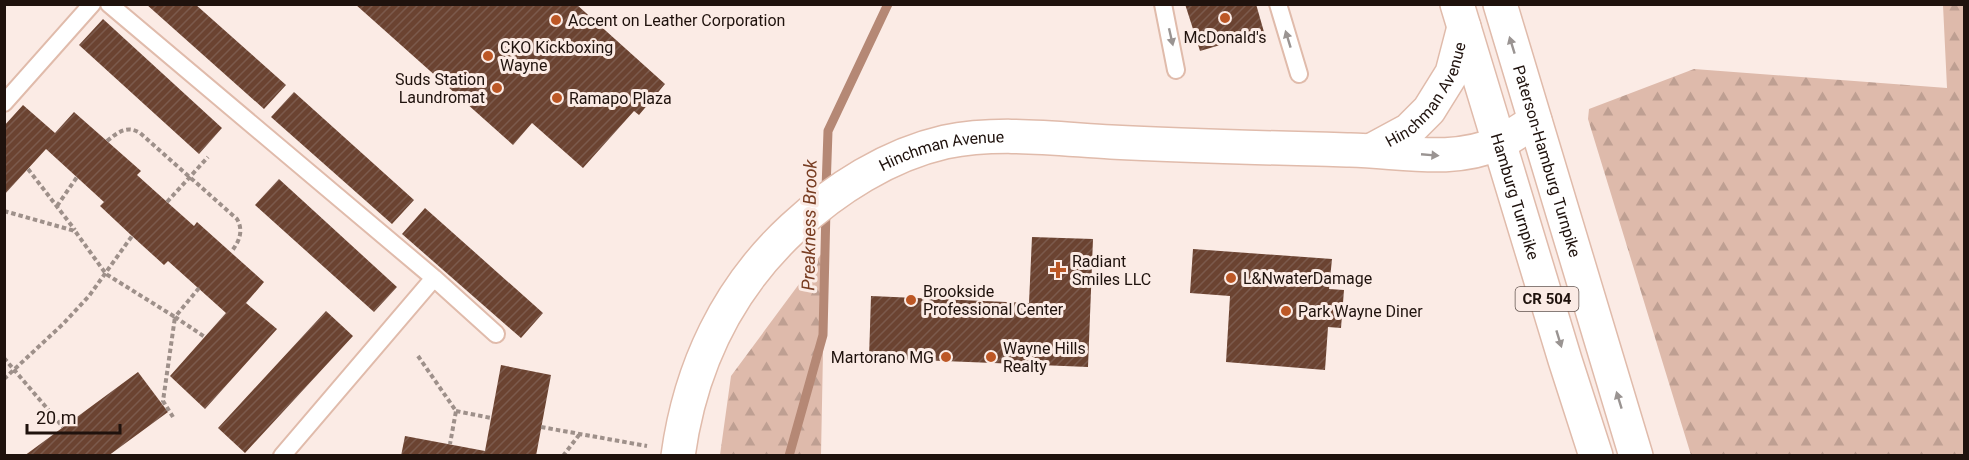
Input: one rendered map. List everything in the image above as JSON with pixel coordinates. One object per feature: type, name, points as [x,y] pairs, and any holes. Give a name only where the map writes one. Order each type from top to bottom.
[{"type":"street","name":"Paterson-Hamburg Turnpike","points":[[1500,4],[1636,456]]},
{"type":"street","name":"Hinchman Avenue","points":[[1372,150],[1409,130],[1429,110],[1452,73],[1461,16]]},
{"type":"street","name":"Hamburg Turnpike","points":[[1461,16],[1596,456]]},
{"type":"street","name":"Hinchman Avenue","points":[[664,451],[683,420],[696,373],[717,326],[744,283],[777,242],[818,206],[866,174],[901,156],[945,142],[989,136],[1230,147],[1372,150],[1442,156],[1471,152],[1500,142],[1535,121]]},
{"type":"lane","points":[[4,103],[92,4]]},
{"type":"lane","points":[[109,4],[434,278],[496,334]]},
{"type":"lane","points":[[1163,4],[1176,70]]},
{"type":"lane","points":[[1278,4],[1299,74]]},
{"type":"lane","points":[[282,456],[434,278]]},
{"type":"path","points":[[107,141],[120,131],[135,130],[237,219],[240,224],[240,238],[231,252]]},
{"type":"path","points":[[167,202],[208,158]]},
{"type":"path","points":[[28,169],[106,274],[205,337]]},
{"type":"path","points":[[57,206],[77,177]]},
{"type":"path","points":[[4,211],[75,231]]},
{"type":"path","points":[[4,379],[63,324],[106,274],[132,236]]},
{"type":"path","points":[[173,417],[163,401],[175,317],[199,288]]},
{"type":"path","points":[[418,356],[456,411],[491,418]]},
{"type":"path","points":[[4,358],[16,369],[63,427]]},
{"type":"path","points":[[450,444],[456,411]]},
{"type":"path","points":[[541,427],[664,451]]},
{"type":"path","points":[[563,456],[579,434]]},
{"type":"green space","points":[[1943,5],[1964,5],[1964,455],[1691,455],[1588,119],[1589,109],[1694,69],[1947,88]]},
{"type":"green space","points":[[825,249],[821,455],[720,455],[731,376]]},
{"type":"building","points":[[146,4],[195,4],[286,85],[264,109]]},
{"type":"building","name":"Ramapo Plaza","points":[[355,4],[576,4],[665,84],[639,115],[634,111],[583,168],[532,123],[513,145]]},
{"type":"building","name":"McDonald's","points":[[1185,4],[1256,4],[1264,32],[1200,51]]},
{"type":"building","points":[[103,19],[222,128],[199,154],[79,45]]},
{"type":"building","points":[[294,92],[414,200],[392,224],[271,117]]},
{"type":"building","points":[[23,105],[55,133],[74,112],[141,171],[137,175],[167,202],[194,226],[197,222],[264,282],[246,303],[277,329],[205,409],[170,376],[226,313],[168,261],[164,265],[132,236],[100,206],[104,202],[46,149],[4,195],[4,126]]},
{"type":"building","points":[[279,179],[397,287],[374,312],[255,205]]},
{"type":"building","points":[[425,208],[543,313],[521,338],[402,234]]},
{"type":"building","name":"Brookside Professional Center","points":[[1032,237],[1093,239],[1088,367],[869,358],[871,296],[1029,303]]},
{"type":"building","name":"Park Wayne Diner","points":[[1193,249],[1332,259],[1329,289],[1344,290],[1341,328],[1328,327],[1325,370],[1226,362],[1230,296],[1190,293]]},
{"type":"building","points":[[326,311],[353,336],[245,453],[218,428]]},
{"type":"building","points":[[501,365],[551,375],[536,456],[401,456],[405,436],[485,451]]},
{"type":"building","points":[[138,372],[168,412],[108,456],[24,456]]},
{"type":"waterway","name":"Preakness Brook","points":[[826,189],[828,131],[888,4]]},
{"type":"waterway","name":"Preakness Brook","points":[[789,456],[823,335],[826,209]]},
{"type":"place","name":"McDonald's","points":[[1225,18]]},
{"type":"place","name":"Accent on Leather Corporation","points":[[556,20]]},
{"type":"place","name":"CKO Kickboxing Wayne","points":[[488,56]]},
{"type":"place","name":"Suds Station Laundromat","points":[[497,88]]},
{"type":"place","name":"Ramapo Plaza","points":[[557,98]]},
{"type":"place","name":"Radiant Smiles LLC","points":[[1058,270]]},
{"type":"place","name":"L&NwaterDamage","points":[[1231,278]]},
{"type":"place","name":"Brookside Professional Center","points":[[911,300]]},
{"type":"place","name":"Park Wayne Diner","points":[[1286,311]]},
{"type":"place","name":"Martorano MG","points":[[946,357]]},
{"type":"place","name":"Wayne Hills Realty","points":[[991,357]]}]
